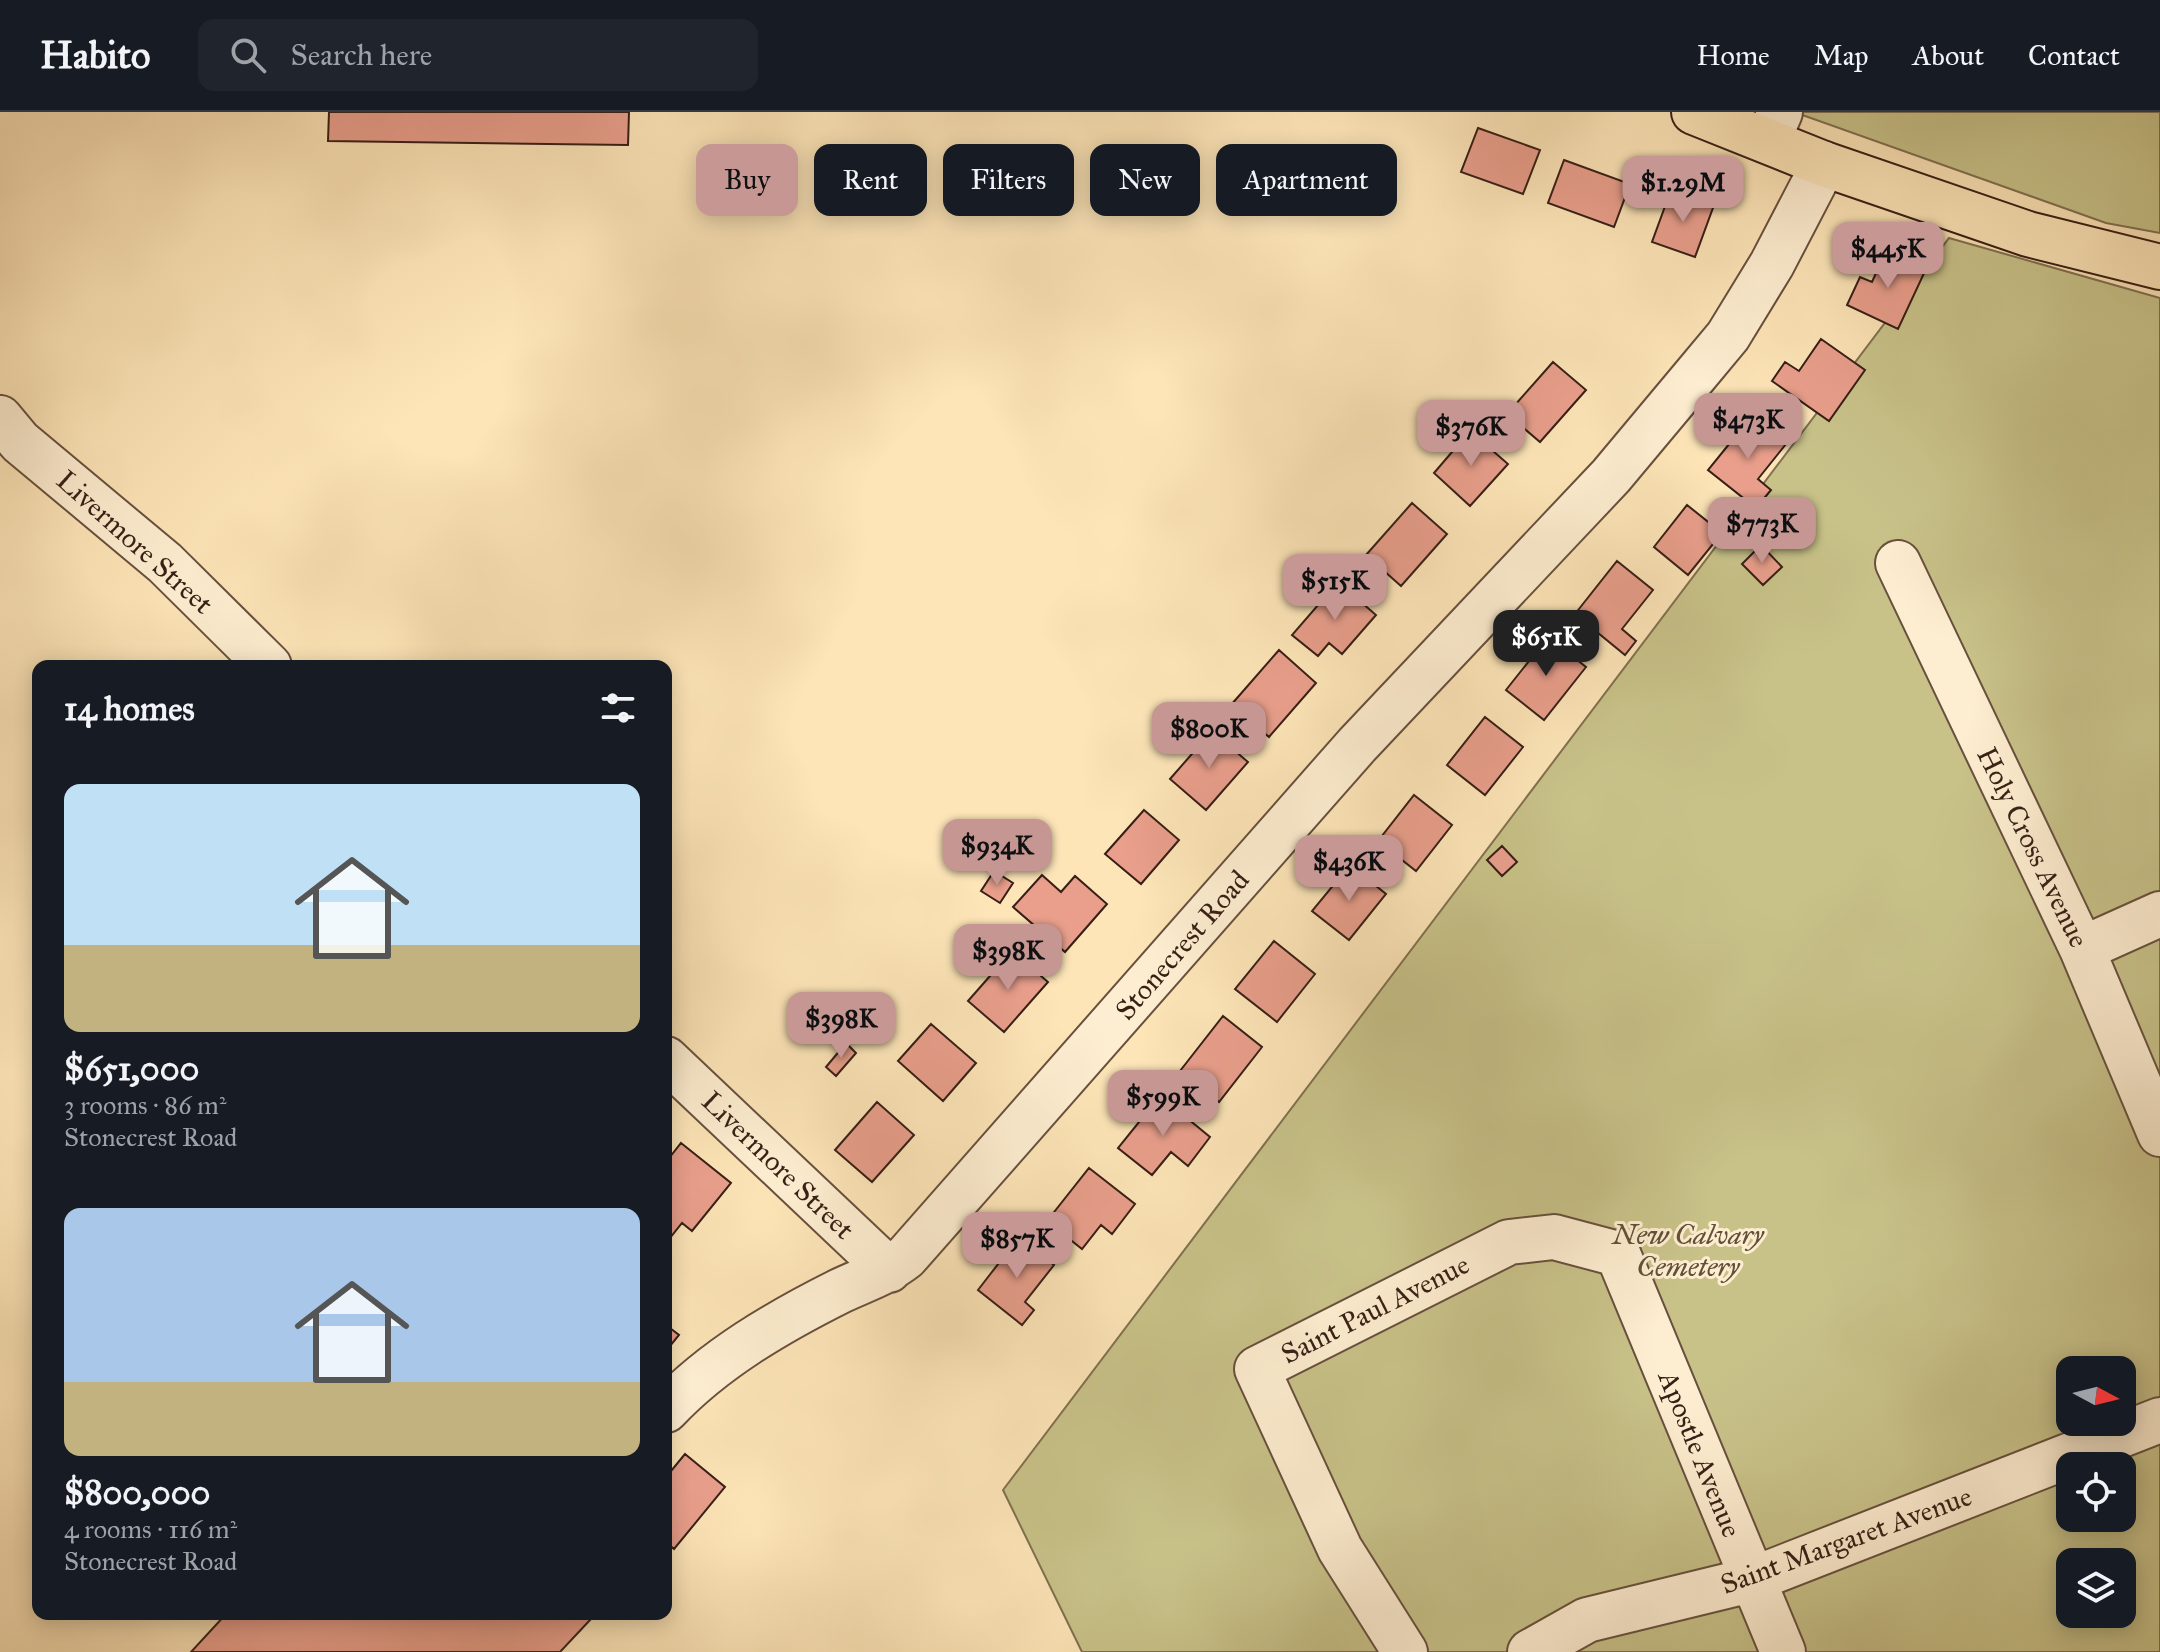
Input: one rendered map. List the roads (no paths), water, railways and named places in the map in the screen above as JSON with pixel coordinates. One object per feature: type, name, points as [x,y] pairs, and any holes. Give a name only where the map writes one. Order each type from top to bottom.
[{"type":"main road","points":[[1694,112],[1774,126],[1824,164],[2028,234],[2160,267]]},
{"type":"street","name":"Stonecrest Road","points":[[889,1270],[953,1206],[1357,745],[1611,476],[1683,391],[1728,336],[1800,215],[1824,164]]},
{"type":"street","name":"Livermore Street","points":[[7,441],[165,563],[263,660]]},
{"type":"street","name":"Holy Cross Avenue","points":[[1898,563],[2082,949],[2160,1134]]},
{"type":"street","points":[[2082,949],[2160,914]]},
{"type":"street","name":"Livermore Street","points":[[672,1065],[889,1270]]},
{"type":"street","name":"Saint Paul Avenue","points":[[1405,1652],[1340,1549],[1257,1369],[1509,1242],[1554,1237],[1618,1254]]},
{"type":"street","name":"Apostle Avenue","points":[[1618,1254],[1783,1652]]},
{"type":"street","points":[[672,1405],[739,1348],[843,1290],[889,1270]]},
{"type":"street","name":"Saint Margaret Avenue","points":[[1530,1652],[1587,1620],[1751,1580],[2160,1420]]},
{"type":"park label","name":"New Calvary Cemetery","points":[[1688,1250]]}]
